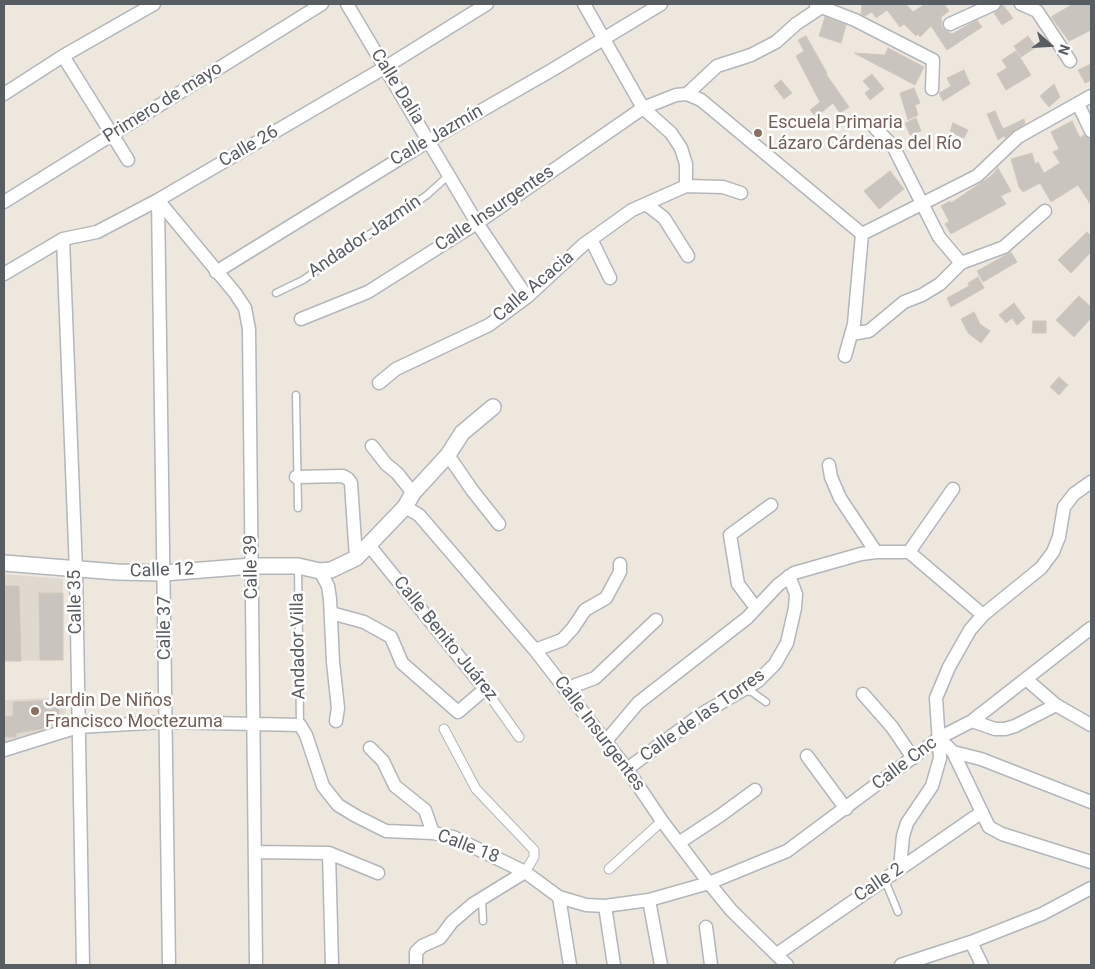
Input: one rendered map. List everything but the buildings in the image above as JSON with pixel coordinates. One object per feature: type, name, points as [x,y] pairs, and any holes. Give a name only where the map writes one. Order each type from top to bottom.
[{"type":"street","points":[[4,94],[63,56],[154,4]]},
{"type":"street","name":"Primero de mayo","points":[[4,202],[322,4]]},
{"type":"street","name":"Calle Dalia","points":[[347,4],[478,222],[527,297]]},
{"type":"street","name":"Calle 26","points":[[4,274],[63,239],[97,232],[158,200],[384,68],[487,4]]},
{"type":"street","points":[[584,4],[643,108],[671,133],[681,148],[686,164],[686,186],[723,187],[741,193]]},
{"type":"street","name":"Calle Jazmín","points":[[216,272],[430,140],[552,70],[660,4]]},
{"type":"street","points":[[950,24],[994,4]]},
{"type":"street","points":[[1021,4],[1042,7],[1070,61]]},
{"type":"street","points":[[862,234],[701,100],[687,94],[717,66],[751,55],[776,42],[820,5],[855,20],[933,60],[932,89]]},
{"type":"street","points":[[63,56],[128,160]]},
{"type":"street","name":"Calle Insurgentes","points":[[301,319],[368,292],[478,222],[643,108],[676,95],[687,94]]},
{"type":"street","points":[[862,234],[977,176],[1018,137],[1091,96]]},
{"type":"street","points":[[1078,104],[1091,131]]},
{"type":"street","points":[[875,128],[894,146],[939,237],[961,263]]},
{"type":"street","name":"Calle Acacia","points":[[379,383],[396,369],[488,325],[527,297],[591,240],[632,210],[686,186]]},
{"type":"street","name":"Calle 39","points":[[158,200],[245,308],[249,329],[256,965]]},
{"type":"street","name":"Calle 37","points":[[158,200],[169,965]]},
{"type":"street","points":[[646,204],[664,218],[688,256]]},
{"type":"street","points":[[851,334],[869,331],[904,302],[922,295],[940,284],[961,263],[1004,247],[1045,211]]},
{"type":"street","points":[[845,356],[851,334],[862,234]]},
{"type":"street","name":"Calle 35","points":[[63,239],[76,571],[83,965]]},
{"type":"street","points":[[591,240],[610,278]]},
{"type":"street","points":[[336,721],[338,708],[331,613],[328,586],[320,571],[331,570],[356,558],[405,507],[413,493],[448,455],[462,433],[493,407]]},
{"type":"street","points":[[372,446],[413,493]]},
{"type":"street","points":[[448,455],[472,490],[499,524]]},
{"type":"street","points":[[829,466],[831,478],[840,498],[876,552]]},
{"type":"street","points":[[296,478],[343,476],[348,478],[356,558]]},
{"type":"street","points":[[900,868],[903,836],[908,823],[932,786],[940,758],[936,698],[949,667],[970,630],[983,615],[1041,568],[1053,552],[1059,538],[1064,507],[1074,494],[1091,482]]},
{"type":"street","points":[[909,552],[953,489]]},
{"type":"street","points":[[756,608],[738,584],[730,535],[771,505]]},
{"type":"street","name":"Calle Insurgentes","points":[[405,507],[419,515],[536,650],[627,769],[662,821],[680,842],[709,883],[731,910],[787,965]]},
{"type":"street","name":"Calle Benito Juárez","points":[[368,544],[485,689],[519,737]]},
{"type":"street","points":[[606,741],[638,704],[747,618],[789,576],[835,561],[876,552],[909,552],[983,615]]},
{"type":"street","name":"Calle 12","points":[[4,563],[76,571],[164,572],[252,566],[298,566],[320,571]]},
{"type":"street","points":[[536,650],[562,640],[585,610],[606,598],[620,572],[620,564]]},
{"type":"street","name":"Calle de las Torres","points":[[627,769],[700,715],[758,681],[775,664],[787,643],[796,594],[789,576]]},
{"type":"street","points":[[331,613],[364,622],[380,629],[391,637],[402,663],[458,712],[485,689]]},
{"type":"street","points":[[565,689],[594,678],[656,620]]},
{"type":"street","name":"Calle Cnc","points":[[709,883],[787,851],[939,738],[972,721],[1091,628]]},
{"type":"street","points":[[1026,679],[1056,705],[1091,725]]},
{"type":"street","points":[[863,694],[892,726],[913,758]]},
{"type":"street","points":[[972,721],[995,729],[1004,729],[1015,726],[1056,705]]},
{"type":"street","points":[[4,750],[78,727],[165,722],[300,725]]},
{"type":"street","name":"Calle 18","points":[[300,725],[306,735],[323,786],[338,804],[356,816],[386,831],[433,833],[453,837],[525,872],[559,897],[586,905],[605,906],[649,900],[709,883]]},
{"type":"street","points":[[416,965],[416,952],[422,946],[440,938],[452,922],[482,898],[525,872],[534,857],[534,850],[476,789],[444,729]]},
{"type":"street","points":[[939,738],[953,752],[989,827],[1002,834],[1091,862]]},
{"type":"street","points":[[370,748],[383,761],[395,786],[426,810],[433,833]]},
{"type":"street","points":[[953,752],[981,759],[1091,802]]},
{"type":"street","points":[[807,756],[846,809]]},
{"type":"street","points":[[680,842],[755,790]]},
{"type":"street","name":"Calle 2","points":[[777,954],[884,878],[982,812]]},
{"type":"street","points":[[609,869],[662,821]]},
{"type":"street","points":[[255,852],[329,853],[378,873]]},
{"type":"street","points":[[329,853],[332,965]]},
{"type":"street","points":[[901,965],[971,942],[1042,914],[1091,888]]},
{"type":"street","points":[[559,897],[570,965]]},
{"type":"street","points":[[649,900],[661,965]]},
{"type":"street","points":[[605,906],[614,965]]},
{"type":"street","points":[[706,927],[711,965]]},
{"type":"street","points":[[971,942],[982,965]]},
{"type":"lane","name":"Andador Jazmín","points":[[276,293],[303,280],[427,195],[450,175]]},
{"type":"lane","points":[[296,395],[298,508]]},
{"type":"lane","name":"Andador Villa","points":[[298,566],[300,725]]},
{"type":"lane","points":[[740,691],[752,692],[766,702]]},
{"type":"lane","points":[[884,878],[898,912]]},
{"type":"lane","points":[[482,898],[483,921]]},
{"type":"shaded area","points":[[4,574],[63,579],[63,660],[4,661]]},
{"type":"shaded area","name":"Jardin De Niños Francisco Moctezuma","points":[[65,697],[66,722],[4,745],[4,700]]},
{"type":"place","name":"Escuela Primaria Lázaro Cárdenas del Río","points":[[758,133]]},
{"type":"place","name":"Jardin De Niños Francisco Moctezuma","points":[[35,711]]}]
